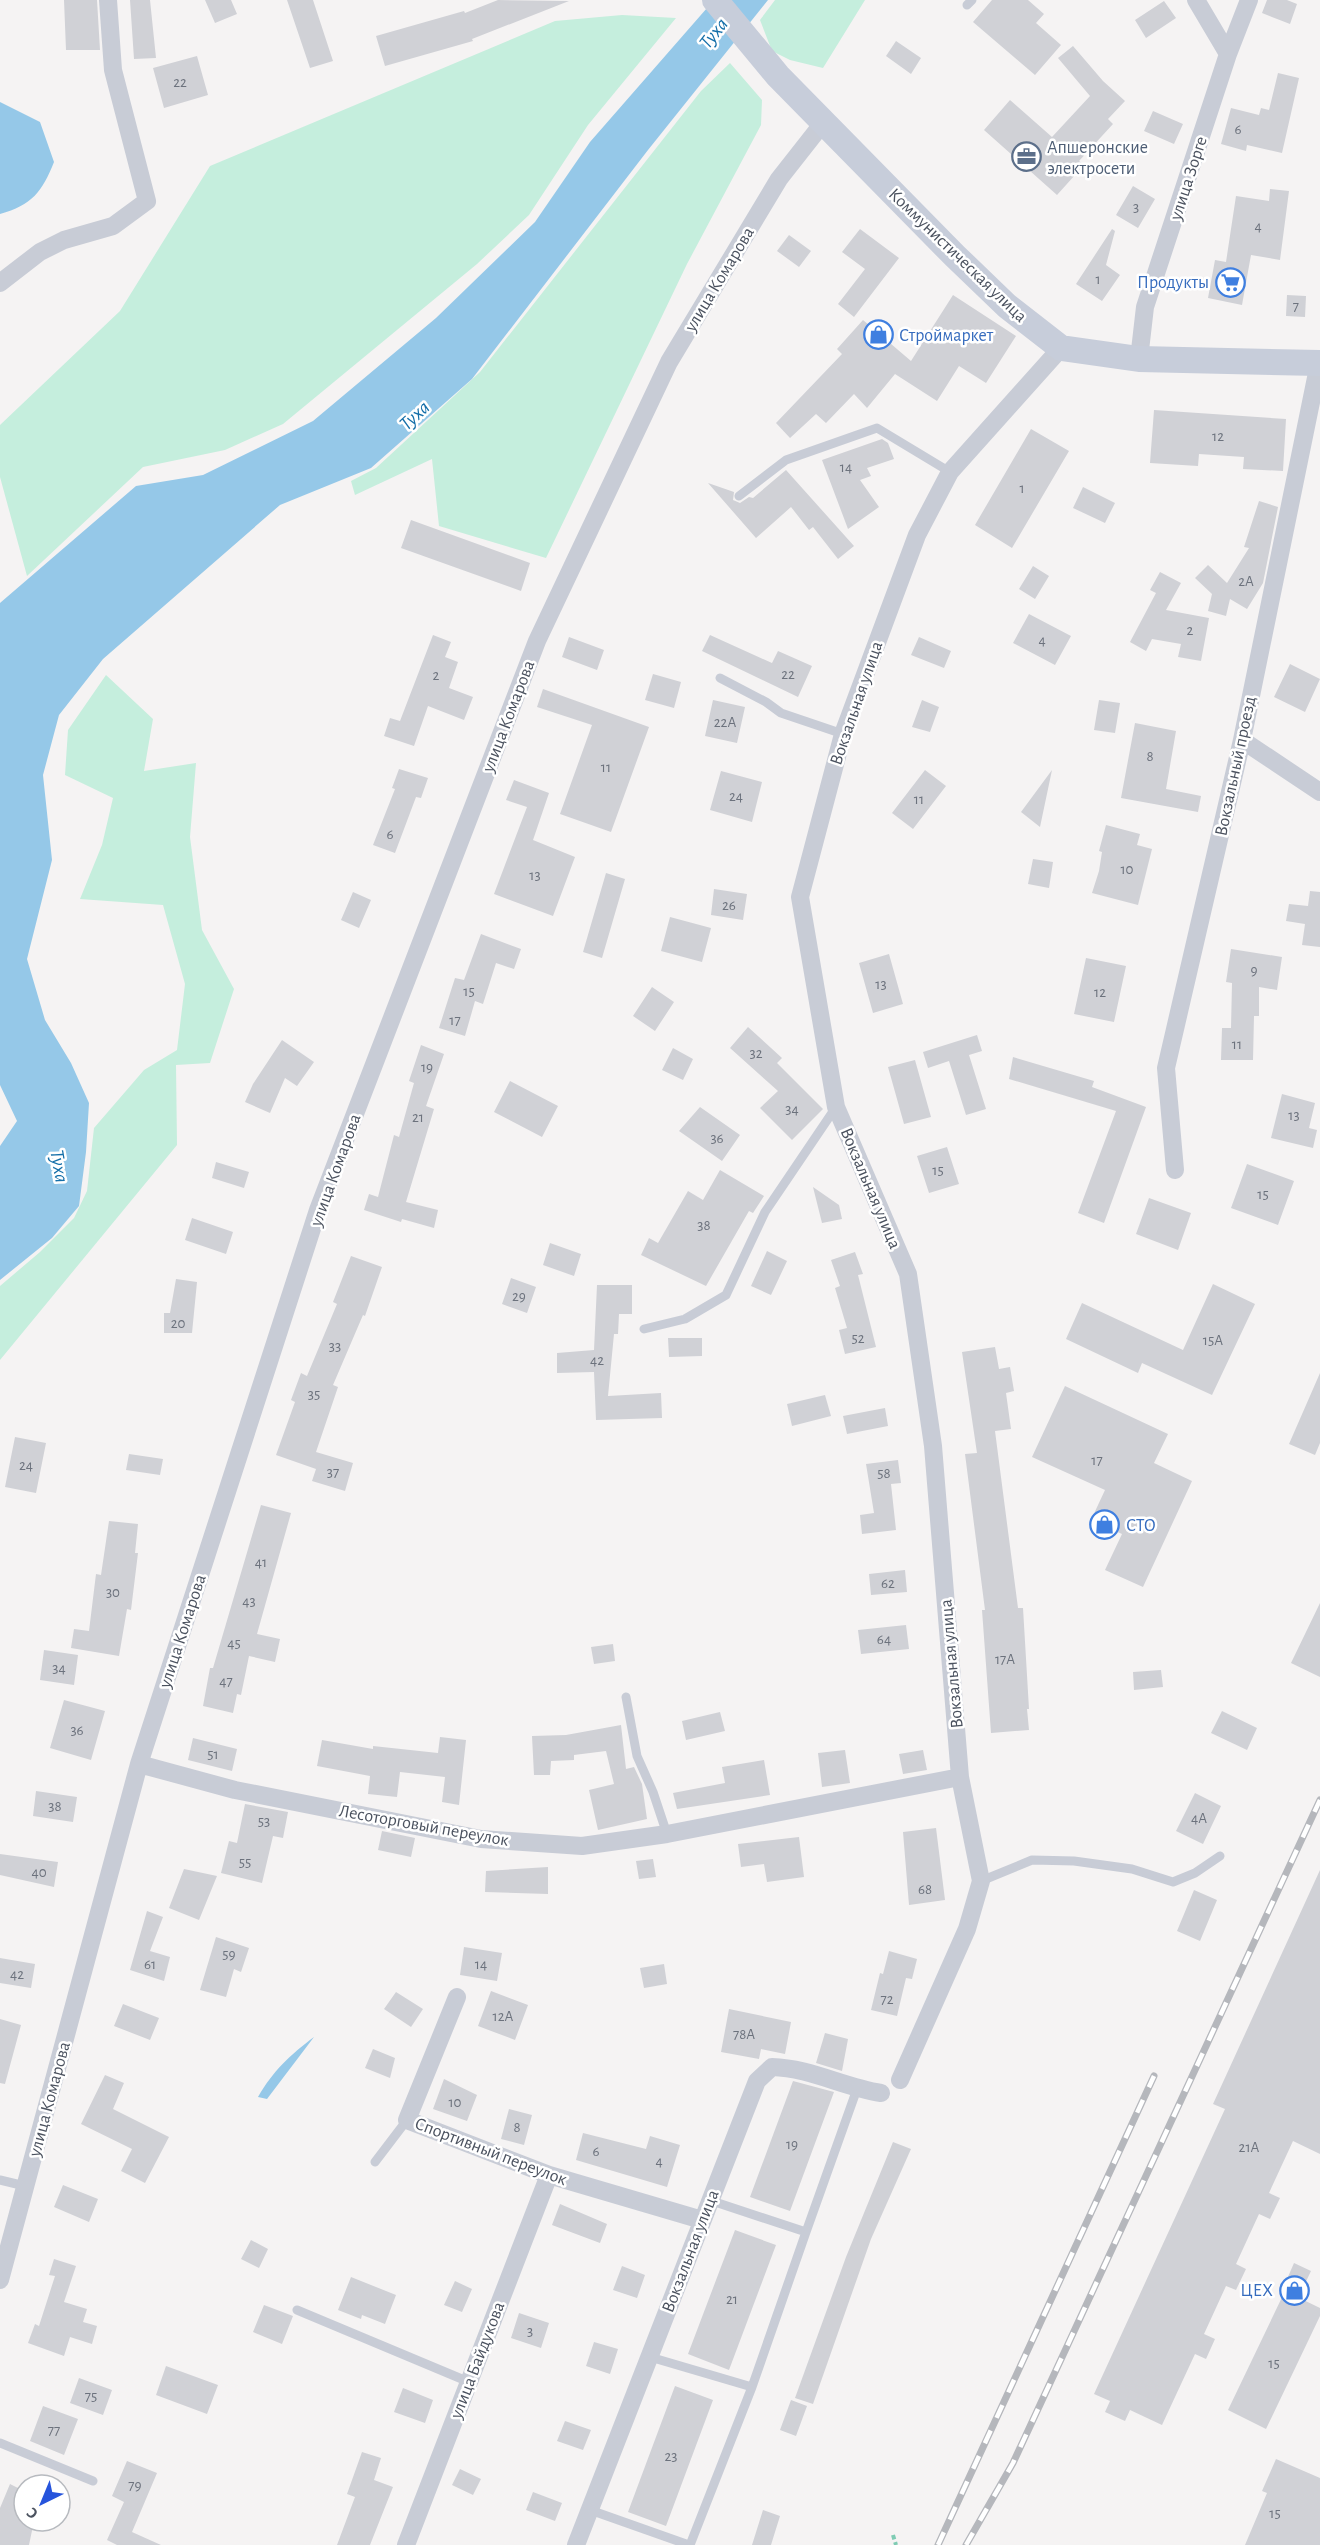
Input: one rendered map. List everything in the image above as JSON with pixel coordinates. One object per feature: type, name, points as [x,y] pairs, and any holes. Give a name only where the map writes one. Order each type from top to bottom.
[{"type":"main road","name":"Коммунистическая улица","points":[[715,0],[778,76],[823,123],[1007,306],[1061,348],[1139,359],[1319,363]]},
{"type":"street","points":[[0,283],[40,252],[64,240],[114,226],[147,201],[113,70],[108,0]]},
{"type":"street","points":[[1196,0],[1228,54]]},
{"type":"street","name":"улица Зорге","points":[[1139,359],[1145,307],[1228,54],[1249,0]]},
{"type":"street","name":"улица Комарова","points":[[0,2280],[139,1764],[318,1210],[537,641],[669,362],[779,179],[823,123]]},
{"type":"street","name":"Вокзальная улица","points":[[900,2080],[967,1929],[981,1881],[960,1777],[933,1446],[908,1274],[836,1107],[800,897],[843,734],[917,535],[950,472],[1061,348]]},
{"type":"street","name":"Вокзальный проезд","points":[[1175,1170],[1166,1068],[1242,740],[1319,363]]},
{"type":"street","points":[[1242,740],[1320,792]]},
{"type":"street","name":"Лесоторговый переулок","points":[[139,1764],[235,1790],[481,1839],[582,1846],[667,1834],[960,1777]]},
{"type":"street","name":"Спортивный переулок","points":[[457,1997],[407,2120],[549,2175],[702,2220]]},
{"type":"street","name":"Вокзальная улица","points":[[576,2545],[757,2081],[772,2067],[795,2067],[857,2089],[880,2093]]},
{"type":"street","name":"улица Байдукова","points":[[406,2545],[549,2175]]},
{"type":"lane","points":[[739,496],[786,460],[877,428],[950,472]]},
{"type":"lane","points":[[720,678],[766,702],[781,713],[843,734]]},
{"type":"lane","points":[[644,1329],[685,1319],[726,1295],[765,1212],[836,1107]]},
{"type":"lane","points":[[626,1697],[637,1756],[653,1792],[667,1834]]},
{"type":"lane","points":[[981,1881],[1032,1860],[1074,1861],[1132,1869],[1173,1882],[1195,1873],[1220,1856]]},
{"type":"lane","points":[[590,2510],[689,2545],[752,2387],[857,2089]]},
{"type":"lane","points":[[375,2162],[407,2120]]},
{"type":"lane","points":[[0,2180],[25,2186]]},
{"type":"lane","points":[[709,2200],[806,2232]]},
{"type":"lane","points":[[297,2310],[469,2382]]},
{"type":"lane","points":[[650,2357],[752,2387]]},
{"type":"lane","points":[[0,2443],[93,2481]]},
{"type":"path","points":[[893,2535],[896,2545]]},
{"type":"green space","points":[[775,0],[865,0],[823,68],[790,60],[772,51],[760,20]]},
{"type":"green space","points":[[622,15],[676,18],[588,125],[529,215],[477,264],[283,424],[225,450],[143,467],[27,576],[0,477],[0,425],[120,311],[210,166],[555,21]]},
{"type":"green space","points":[[730,63],[762,100],[761,125],[687,264],[546,558],[439,526],[432,459],[355,495],[351,481],[376,468],[480,372],[701,91]]},
{"type":"green space","points":[[106,675],[153,719],[144,771],[196,763],[190,837],[202,930],[234,989],[210,1063],[176,1065],[177,1145],[0,1360],[0,1286],[40,1252],[74,1218],[87,1191],[94,1128],[144,1070],[177,1050],[185,984],[163,905],[80,899],[102,845],[113,798],[65,775],[68,730]]},
{"type":"water","name":"Туха","points":[[714,0],[768,0],[648,150],[472,379],[371,468],[280,505],[103,659],[59,715],[43,775],[52,860],[27,959],[45,1020],[71,1063],[89,1103],[86,1152],[79,1206],[52,1238],[0,1280],[0,1146],[17,1121],[0,1085],[0,603],[136,486],[203,475],[313,421],[436,318],[535,222],[590,142]]},
{"type":"water","points":[[0,102],[40,122],[54,162],[45,182],[28,202],[0,214]]},
{"type":"water","points":[[314,2037],[267,2099],[258,2097],[283,2064]]},
{"type":"building","points":[[64,0],[97,0],[100,50],[66,50]]},
{"type":"building","points":[[130,0],[150,0],[156,58],[134,59]]},
{"type":"building","points":[[205,0],[231,0],[237,14],[215,23]]},
{"type":"building","points":[[287,0],[313,0],[333,61],[310,68]]},
{"type":"building","points":[[498,0],[569,1],[472,39],[473,41],[385,66],[376,36],[464,11],[465,13]]},
{"type":"building","points":[[992,0],[1028,0],[1044,14],[1036,23],[1061,45],[1035,75],[973,22]]},
{"type":"building","points":[[1267,0],[1287,0],[1297,4],[1290,24],[1262,13]]},
{"type":"building","points":[[1164,1],[1176,18],[1146,38],[1135,20]]},
{"type":"building","points":[[896,41],[921,58],[911,74],[886,56]]},
{"type":"building","points":[[1073,46],[1103,81],[1125,101],[1108,119],[1113,124],[1079,161],[1084,165],[1057,195],[984,130],[1010,100],[1052,137],[1090,96],[1058,58]]},
{"type":"building","points":[[197,56],[208,95],[164,108],[153,68]]},
{"type":"building","points":[[1278,73],[1299,78],[1282,153],[1247,145],[1246,151],[1221,144],[1231,108],[1259,115],[1261,108],[1269,110]]},
{"type":"building","points":[[1153,111],[1183,124],[1174,144],[1144,131]]},
{"type":"building","points":[[1133,186],[1155,199],[1138,228],[1116,215]]},
{"type":"building","points":[[1270,189],[1289,191],[1280,260],[1251,255],[1242,305],[1208,298],[1215,260],[1226,262],[1236,196],[1269,201]]},
{"type":"building","points":[[860,229],[899,258],[854,317],[838,304],[865,269],[842,252]]},
{"type":"building","points":[[1112,229],[1115,231],[1106,265],[1120,275],[1102,301],[1076,284]]},
{"type":"building","points":[[789,235],[811,251],[799,267],[777,251]]},
{"type":"building","points":[[953,295],[1016,336],[986,383],[959,366],[937,401],[895,374],[867,408],[854,394],[826,423],[816,414],[790,438],[776,423],[842,354],[837,349],[863,320],[911,361]]},
{"type":"building","points":[[1287,295],[1306,296],[1305,317],[1286,316]]},
{"type":"building","points":[[1154,410],[1286,419],[1283,471],[1243,469],[1244,457],[1199,454],[1198,466],[1150,463]]},
{"type":"building","points":[[1031,429],[1069,451],[1012,548],[975,525]]},
{"type":"building","points":[[882,439],[888,443],[894,459],[867,468],[871,476],[860,480],[879,507],[848,529],[822,460]]},
{"type":"building","points":[[786,470],[854,546],[838,559],[813,527],[809,530],[791,507],[756,538],[708,483],[734,492],[733,500],[740,503],[749,497],[753,498]]},
{"type":"building","points":[[1083,487],[1115,503],[1105,523],[1073,508]]},
{"type":"building","points":[[1259,501],[1278,507],[1263,583],[1247,609],[1230,599],[1226,616],[1208,611],[1212,594],[1195,578],[1208,565],[1227,583],[1249,548],[1244,547]]},
{"type":"building","points":[[411,520],[530,563],[521,591],[401,548]]},
{"type":"building","points":[[1033,566],[1049,576],[1035,599],[1019,589]]},
{"type":"building","points":[[1160,572],[1181,583],[1166,610],[1209,618],[1201,661],[1178,657],[1181,644],[1152,639],[1146,651],[1130,642],[1156,593],[1150,590]]},
{"type":"building","points":[[1029,614],[1071,636],[1055,665],[1013,643]]},
{"type":"building","points":[[433,635],[451,642],[445,657],[458,662],[449,688],[473,697],[464,720],[428,706],[414,746],[384,736],[390,718],[400,721]]},
{"type":"building","points":[[710,635],[772,663],[778,651],[812,666],[798,697],[702,651]]},
{"type":"building","points":[[569,637],[604,650],[597,670],[562,657]]},
{"type":"building","points":[[919,637],[951,651],[944,668],[911,655]]},
{"type":"building","points":[[1290,664],[1320,679],[1305,712],[1274,697]]},
{"type":"building","points":[[653,674],[681,682],[674,708],[645,700]]},
{"type":"building","points":[[543,689],[649,727],[611,832],[560,814],[592,725],[537,707]]},
{"type":"building","points":[[713,700],[745,707],[737,743],[705,736]]},
{"type":"building","points":[[922,700],[939,707],[930,732],[912,727]]},
{"type":"building","points":[[1099,700],[1120,703],[1115,733],[1094,730]]},
{"type":"building","points":[[1135,723],[1176,731],[1166,789],[1201,796],[1198,812],[1121,798]]},
{"type":"building","points":[[399,769],[428,778],[421,798],[416,797],[395,853],[373,845],[395,789],[392,788]]},
{"type":"building","points":[[925,770],[946,786],[913,829],[892,813]]},
{"type":"building","points":[[1052,770],[1040,827],[1021,812]]},
{"type":"building","points":[[721,771],[762,782],[752,822],[710,810]]},
{"type":"building","points":[[514,780],[549,793],[533,840],[575,857],[553,916],[494,894],[527,807],[506,800]]},
{"type":"building","points":[[1106,825],[1140,834],[1137,845],[1152,849],[1138,905],[1092,893],[1099,871],[1102,852],[1099,851]]},
{"type":"building","points":[[1033,859],[1053,862],[1049,888],[1028,884]]},
{"type":"building","points":[[606,873],[625,879],[602,958],[583,952]]},
{"type":"building","points":[[714,889],[747,894],[743,920],[711,915]]},
{"type":"building","points":[[1310,891],[1320,892],[1320,947],[1302,945],[1305,924],[1286,921],[1289,904],[1308,906]]},
{"type":"building","points":[[353,892],[371,900],[359,928],[341,920]]},
{"type":"building","points":[[670,917],[711,928],[702,962],[661,951]]},
{"type":"building","points":[[481,934],[521,949],[514,969],[496,963],[483,1004],[475,1001],[465,1036],[439,1028],[455,978],[464,980]]},
{"type":"building","points":[[1231,949],[1282,957],[1277,990],[1259,987],[1259,1016],[1254,1016],[1253,1060],[1221,1060],[1222,1028],[1231,1028],[1232,983],[1226,982]]},
{"type":"building","points":[[889,954],[903,1004],[873,1013],[859,963]]},
{"type":"building","points":[[1086,958],[1126,966],[1114,1022],[1074,1014]]},
{"type":"building","points":[[652,987],[674,1002],[655,1031],[633,1016]]},
{"type":"building","points":[[748,1027],[782,1058],[777,1063],[823,1109],[792,1140],[760,1108],[778,1091],[730,1048]]},
{"type":"building","points":[[977,1035],[982,1051],[969,1055],[986,1109],[966,1115],[949,1061],[928,1068],[923,1052]]},
{"type":"building","points":[[282,1040],[314,1062],[297,1086],[285,1078],[270,1113],[245,1102],[253,1084]]},
{"type":"building","points":[[421,1045],[444,1054],[426,1106],[434,1109],[406,1202],[438,1210],[434,1228],[402,1219],[401,1222],[364,1210],[369,1194],[378,1197],[394,1135],[399,1137],[414,1083],[409,1081]]},
{"type":"building","points":[[673,1048],[693,1059],[683,1080],[662,1070]]},
{"type":"building","points":[[1013,1057],[1094,1081],[1092,1087],[1146,1107],[1104,1223],[1078,1213],[1116,1111],[1009,1079]]},
{"type":"building","points":[[915,1060],[931,1117],[904,1124],[888,1067]]},
{"type":"building","points":[[510,1081],[558,1106],[542,1137],[494,1112]]},
{"type":"building","points":[[1282,1094],[1315,1103],[1309,1128],[1317,1130],[1313,1148],[1271,1138]]},
{"type":"building","points":[[700,1107],[740,1135],[722,1161],[679,1131]]},
{"type":"building","points":[[947,1147],[959,1184],[929,1193],[917,1156]]},
{"type":"building","points":[[216,1162],[249,1172],[244,1188],[212,1178]]},
{"type":"building","points":[[1247,1164],[1294,1181],[1278,1225],[1231,1208]]},
{"type":"building","points":[[720,1170],[764,1196],[753,1213],[749,1211],[706,1286],[641,1255],[649,1238],[658,1243],[688,1191],[703,1200]]},
{"type":"building","points":[[813,1187],[839,1205],[842,1219],[822,1223]]},
{"type":"building","points":[[1149,1198],[1191,1213],[1178,1250],[1136,1234]]},
{"type":"building","points":[[192,1218],[233,1232],[226,1254],[185,1240]]},
{"type":"building","points":[[550,1243],[581,1254],[574,1276],[543,1265]]},
{"type":"building","points":[[767,1251],[787,1261],[771,1295],[751,1286]]},
{"type":"building","points":[[855,1252],[863,1274],[858,1275],[876,1347],[845,1354],[839,1330],[847,1328],[835,1288],[840,1286],[831,1260]]},
{"type":"building","points":[[351,1256],[382,1267],[365,1316],[363,1315],[333,1385],[338,1387],[316,1452],[353,1463],[345,1491],[312,1481],[316,1469],[276,1455],[295,1402],[291,1400],[301,1373],[307,1376],[337,1304],[333,1302]]},
{"type":"building","points":[[511,1278],[536,1287],[527,1313],[502,1304]]},
{"type":"building","points":[[176,1279],[197,1282],[192,1333],[164,1333],[164,1313],[170,1313]]},
{"type":"building","points":[[1213,1284],[1255,1304],[1212,1395],[1142,1363],[1138,1373],[1066,1339],[1082,1303],[1183,1350]]},
{"type":"building","points":[[597,1285],[632,1285],[632,1314],[619,1314],[618,1334],[614,1334],[608,1396],[661,1393],[662,1418],[596,1420],[594,1372],[557,1373],[557,1353],[594,1350]]},
{"type":"building","points":[[668,1338],[702,1338],[702,1356],[669,1357]]},
{"type":"building","points":[[995,1347],[999,1369],[1010,1367],[1014,1391],[1006,1393],[1011,1429],[995,1431],[1018,1608],[1023,1608],[1029,1730],[991,1733],[982,1610],[985,1610],[965,1454],[977,1453],[962,1352]]},
{"type":"building","points":[[1320,1373],[1320,1443],[1315,1455],[1289,1444]]},
{"type":"building","points":[[1065,1386],[1168,1434],[1154,1463],[1192,1481],[1143,1587],[1105,1570],[1122,1534],[1091,1520],[1105,1490],[1032,1457]]},
{"type":"building","points":[[825,1395],[831,1416],[792,1426],[787,1404]]},
{"type":"building","points":[[885,1408],[888,1426],[847,1434],[843,1416]]},
{"type":"building","points":[[15,1437],[46,1443],[36,1493],[5,1487]]},
{"type":"building","points":[[129,1454],[163,1459],[160,1475],[126,1470]]},
{"type":"building","points":[[898,1460],[901,1483],[891,1484],[896,1530],[862,1534],[860,1515],[874,1513],[866,1464]]},
{"type":"building","points":[[261,1505],[291,1513],[257,1634],[280,1639],[275,1662],[249,1656],[241,1695],[237,1694],[233,1713],[203,1706],[210,1668],[213,1668]]},
{"type":"building","points":[[109,1521],[138,1524],[135,1553],[138,1553],[131,1610],[127,1609],[119,1656],[71,1648],[74,1629],[89,1631],[96,1574],[101,1575]]},
{"type":"building","points":[[905,1570],[907,1592],[871,1595],[869,1574]]},
{"type":"building","points":[[1320,1603],[1320,1677],[1291,1663]]},
{"type":"building","points":[[906,1625],[909,1649],[861,1654],[858,1630]]},
{"type":"building","points":[[613,1644],[615,1661],[594,1664],[591,1647]]},
{"type":"building","points":[[44,1650],[78,1655],[74,1685],[40,1680]]},
{"type":"building","points":[[1161,1670],[1163,1687],[1134,1690],[1133,1672]]},
{"type":"building","points":[[64,1700],[105,1711],[91,1760],[50,1748]]},
{"type":"building","points":[[1222,1711],[1257,1728],[1247,1750],[1211,1733]]},
{"type":"building","points":[[720,1712],[725,1731],[686,1740],[682,1721]]},
{"type":"building","points":[[621,1725],[626,1769],[634,1767],[642,1784],[647,1819],[598,1830],[589,1790],[614,1784],[606,1751],[574,1755],[574,1760],[551,1761],[550,1775],[534,1775],[532,1736],[566,1735]]},
{"type":"building","points":[[440,1737],[466,1740],[459,1805],[442,1802],[445,1777],[400,1772],[397,1797],[368,1794],[370,1776],[317,1766],[322,1740],[373,1749],[373,1746],[438,1753]]},
{"type":"building","points":[[193,1738],[237,1749],[232,1771],[188,1760]]},
{"type":"building","points":[[845,1750],[850,1783],[822,1787],[818,1753]]},
{"type":"building","points":[[923,1750],[927,1770],[903,1774],[899,1754]]},
{"type":"building","points":[[764,1760],[770,1795],[677,1809],[673,1793],[725,1783],[722,1767]]},
{"type":"building","points":[[36,1791],[77,1797],[73,1822],[33,1816]]},
{"type":"building","points":[[1195,1793],[1221,1806],[1203,1844],[1176,1831]]},
{"type":"building","points":[[245,1804],[288,1812],[283,1838],[273,1836],[262,1883],[221,1873],[229,1841],[237,1843]]},
{"type":"building","points":[[936,1828],[945,1900],[909,1905],[903,1832]]},
{"type":"building","points":[[382,1831],[415,1838],[411,1857],[378,1850]]},
{"type":"building","points":[[799,1837],[804,1877],[767,1882],[764,1864],[741,1867],[738,1844]]},
{"type":"building","points":[[0,1854],[58,1862],[54,1887],[0,1875]]},
{"type":"building","points":[[653,1859],[656,1877],[639,1879],[636,1861]]},
{"type":"building","points":[[548,1867],[548,1894],[485,1892],[486,1871]]},
{"type":"building","points":[[184,1869],[217,1876],[199,1920],[169,1908]]},
{"type":"building","points":[[1320,1870],[1320,2154],[1293,2141],[1269,2193],[1280,2198],[1270,2219],[1259,2214],[1236,2264],[1246,2269],[1236,2290],[1226,2286],[1204,2334],[1215,2339],[1206,2359],[1195,2354],[1162,2425],[1130,2410],[1125,2421],[1105,2412],[1110,2401],[1094,2394],[1225,2109],[1213,2104]]},
{"type":"building","points":[[1194,1890],[1217,1900],[1200,1941],[1177,1931]]},
{"type":"building","points":[[147,1911],[163,1917],[150,1951],[170,1957],[164,1981],[130,1970]]},
{"type":"building","points":[[216,1937],[249,1948],[241,1972],[234,1969],[226,1997],[200,1990]]},
{"type":"building","points":[[464,1947],[502,1953],[497,1981],[460,1975]]},
{"type":"building","points":[[889,1951],[917,1959],[912,1979],[906,1978],[897,2016],[871,2010],[880,1973],[883,1974]]},
{"type":"building","points":[[0,1958],[35,1964],[31,1988],[0,1983]]},
{"type":"building","points":[[664,1964],[667,1984],[644,1988],[640,1968]]},
{"type":"building","points":[[491,1991],[528,2005],[515,2040],[478,2026]]},
{"type":"building","points":[[396,1992],[423,2009],[411,2027],[384,2009]]},
{"type":"building","points":[[123,2004],[159,2018],[150,2040],[114,2026]]},
{"type":"building","points":[[729,2009],[791,2022],[785,2054],[761,2049],[759,2059],[721,2052]]},
{"type":"building","points":[[0,2019],[21,2025],[5,2084],[0,2083]]},
{"type":"building","points":[[825,2033],[848,2039],[842,2071],[816,2063]]},
{"type":"building","points":[[373,2049],[395,2058],[390,2078],[365,2068]]},
{"type":"building","points":[[105,2075],[124,2083],[113,2109],[169,2137],[145,2183],[121,2171],[132,2149],[81,2124]]},
{"type":"building","points":[[444,2079],[477,2095],[467,2121],[433,2109]]},
{"type":"building","points":[[793,2081],[834,2092],[790,2211],[750,2197]]},
{"type":"building","points":[[509,2109],[532,2115],[524,2145],[501,2139]]},
{"type":"building","points":[[583,2133],[646,2149],[650,2136],[680,2145],[667,2187],[576,2160]]},
{"type":"building","points":[[893,2142],[911,2149],[871,2239],[813,2404],[795,2398],[846,2257]]},
{"type":"building","points":[[63,2185],[98,2199],[89,2222],[54,2207]]},
{"type":"building","points":[[560,2204],[607,2224],[600,2243],[552,2225]]},
{"type":"building","points":[[735,2230],[776,2245],[729,2370],[688,2354]]},
{"type":"building","points":[[251,2240],[268,2249],[259,2268],[241,2259]]},
{"type":"building","points":[[54,2259],[76,2266],[64,2302],[87,2309],[83,2322],[97,2326],[92,2344],[70,2337],[64,2356],[28,2343],[35,2324],[39,2326],[55,2276],[49,2275]]},
{"type":"building","points":[[1294,2263],[1311,2271],[1300,2294],[1284,2286]]},
{"type":"building","points":[[622,2266],[645,2275],[637,2298],[613,2290]]},
{"type":"building","points":[[351,2277],[396,2295],[385,2324],[362,2315],[361,2319],[338,2310]]},
{"type":"building","points":[[455,2281],[472,2289],[462,2312],[444,2305]]},
{"type":"building","points":[[1285,2291],[1320,2308],[1320,2316],[1266,2429],[1228,2410]]},
{"type":"building","points":[[264,2305],[293,2316],[282,2344],[253,2332]]},
{"type":"building","points":[[519,2313],[549,2323],[541,2348],[511,2338]]},
{"type":"building","points":[[594,2342],[618,2349],[610,2374],[586,2366]]},
{"type":"building","points":[[166,2366],[218,2385],[207,2414],[156,2395]]},
{"type":"building","points":[[79,2378],[112,2390],[103,2415],[70,2403]]},
{"type":"building","points":[[675,2386],[713,2400],[666,2526],[628,2512]]},
{"type":"building","points":[[403,2388],[433,2400],[425,2423],[394,2412]]},
{"type":"building","points":[[791,2400],[807,2406],[796,2436],[780,2430]]},
{"type":"building","points":[[43,2406],[78,2419],[64,2455],[30,2441]]},
{"type":"building","points":[[565,2421],[591,2430],[583,2450],[557,2441]]},
{"type":"building","points":[[362,2452],[381,2458],[374,2480],[393,2487],[370,2545],[337,2545],[355,2497],[347,2494]]},
{"type":"building","points":[[1276,2459],[1320,2478],[1320,2545],[1245,2545],[1267,2493],[1262,2491]]},
{"type":"building","points":[[127,2461],[157,2473],[132,2532],[161,2545],[117,2545],[107,2540],[124,2502],[112,2496]]},
{"type":"building","points":[[460,2469],[481,2479],[473,2495],[452,2485]]},
{"type":"building","points":[[10,2484],[12,2485],[12,2533],[32,2533],[29,2545],[0,2545],[0,2508]]},
{"type":"building","points":[[533,2492],[562,2503],[555,2521],[526,2510]]},
{"type":"building","points":[[763,2510],[780,2516],[771,2545],[752,2545]]},
{"type":"railway","points":[[966,2545],[1013,2463],[1320,1800]]},
{"type":"railway","points":[[938,2545],[1154,2076]]},
{"type":"place","name":"Апшеронские электросети","points":[[1026,157]]},
{"type":"place","name":"Продукты","points":[[1230,282]]},
{"type":"place","name":"Строймаркет","points":[[878,335]]},
{"type":"place","name":"СТО","points":[[1105,1525]]},
{"type":"place","name":"ЦЕХ","points":[[1294,2290]]}]
